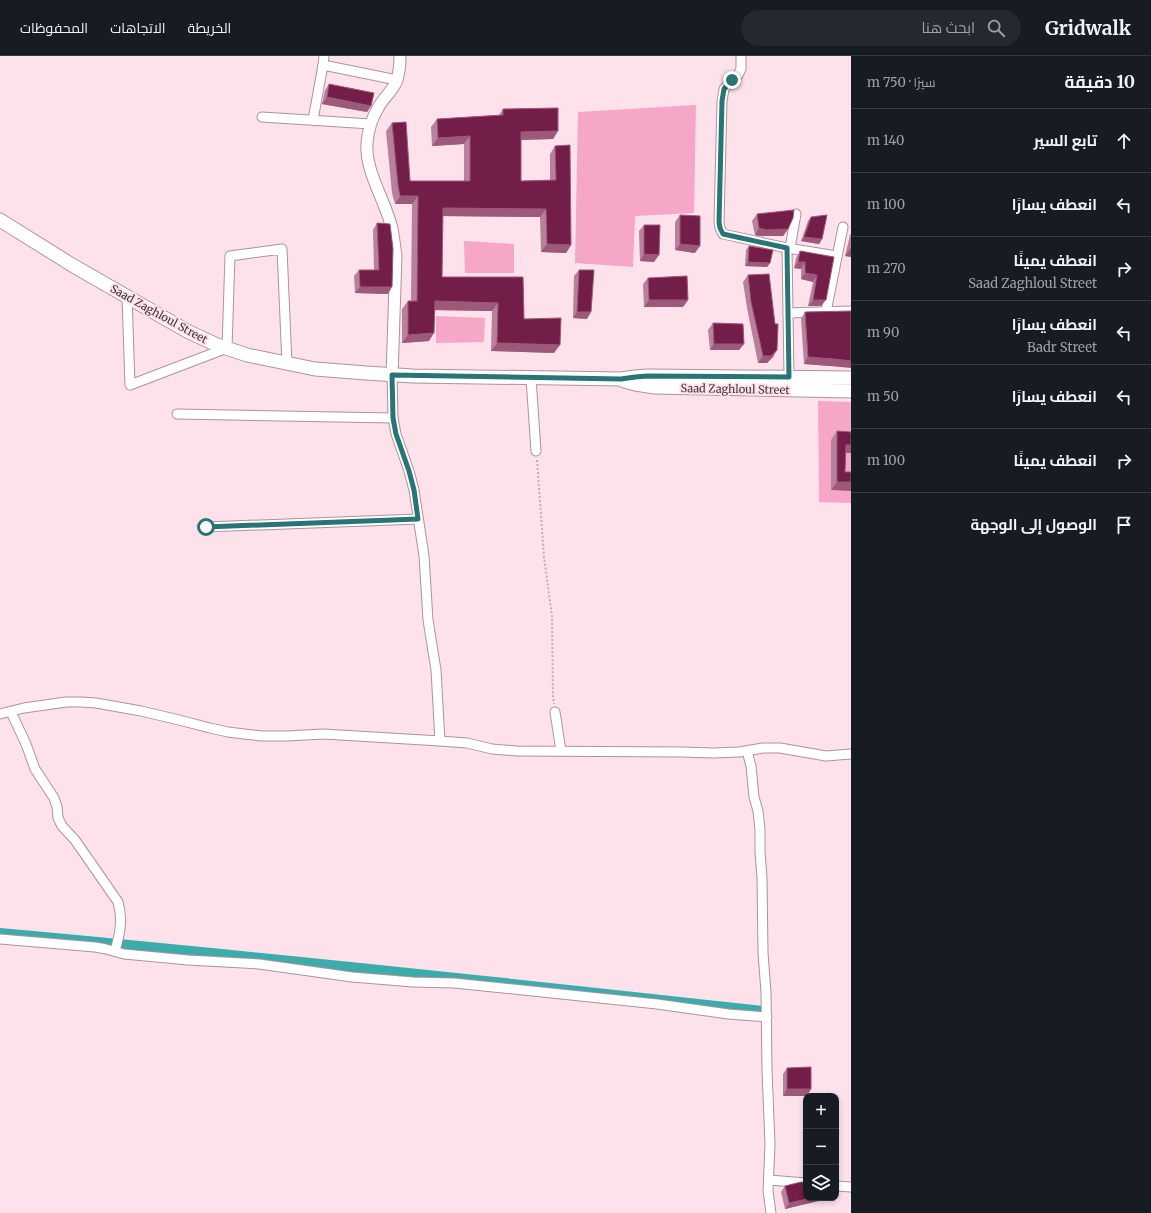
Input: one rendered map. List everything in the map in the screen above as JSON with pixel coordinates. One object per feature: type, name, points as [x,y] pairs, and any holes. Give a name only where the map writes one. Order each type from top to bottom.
[{"type":"main road","name":"Saad Zaghloul Street","points":[[0,220],[72,265],[189,332],[247,355],[287,364],[315,369],[392,375],[621,379],[648,376],[851,378]]},
{"type":"main road","name":"Saad Zaghloul Street","points":[[621,379],[635,384],[655,387],[851,391]]},
{"type":"street","points":[[400,56],[397,80],[378,108],[371,124],[367,142],[371,171],[391,225],[396,255],[392,375],[393,418],[396,434],[414,490],[425,562],[428,620],[436,670],[440,741]]},
{"type":"street","points":[[741,56],[741,69],[738,75],[724,89],[722,101],[720,228],[723,234],[788,248],[837,256]]},
{"type":"street","points":[[313,120],[323,61],[397,80]]},
{"type":"street","points":[[262,117],[371,124]]},
{"type":"street","points":[[789,377],[788,248],[796,214]]},
{"type":"street","points":[[826,312],[843,227]]},
{"type":"street","points":[[127,297],[130,385],[227,348],[230,256],[282,249],[287,364]]},
{"type":"street","points":[[788,313],[851,311]]},
{"type":"street","points":[[531,378],[536,451]]},
{"type":"street","points":[[177,414],[393,418]]},
{"type":"street","points":[[206,527],[418,519]]},
{"type":"street","points":[[0,714],[28,707],[66,702],[81,702],[96,703],[141,711],[222,731],[244,734],[281,736],[323,734],[440,741],[502,750],[561,752],[713,753],[747,751],[763,748],[780,748],[826,756],[851,754]]},
{"type":"street","points":[[11,712],[26,744],[35,769],[54,798],[58,818],[62,826],[79,846],[118,902],[121,913],[121,925],[116,949]]},
{"type":"street","points":[[555,712],[561,752]]},
{"type":"street","points":[[747,751],[751,766],[754,797],[758,811],[760,830],[770,1144],[768,1191],[771,1213]]},
{"type":"street","points":[[0,939],[116,949],[124,954],[188,960],[259,964],[412,982],[454,983],[657,1004],[728,1014],[767,1017]]},
{"type":"street","points":[[769,1180],[803,1183]]},
{"type":"street","points":[[839,1186],[851,1187]]},
{"type":"path","points":[[536,451],[544,557],[552,616],[553,696],[555,712]]},
{"type":"shaded area","points":[[696,105],[694,213],[635,216],[633,267],[575,263],[578,112]]},
{"type":"shaded area","points":[[464,241],[514,244],[514,273],[465,273]]},
{"type":"shaded area","points":[[436,316],[485,318],[484,342],[436,343]]},
{"type":"shaded area","points":[[818,401],[851,402],[851,503],[819,502]]},
{"type":"building","points":[[329,84],[374,93],[371,106],[327,97]]},
{"type":"building","points":[[558,108],[558,131],[521,132],[521,181],[556,180],[555,146],[570,145],[571,245],[547,244],[546,209],[443,208],[442,277],[523,277],[524,319],[561,318],[560,345],[497,343],[498,303],[435,301],[434,333],[408,335],[408,301],[417,301],[418,196],[400,196],[392,123],[406,122],[410,181],[470,181],[470,136],[438,138],[437,119],[503,115],[503,109]]},
{"type":"building","points":[[794,210],[793,218],[788,229],[766,230],[759,228],[757,214]]},
{"type":"building","points":[[680,215],[700,216],[700,246],[680,244]]},
{"type":"building","points":[[827,215],[822,239],[804,237],[811,217]]},
{"type":"building","points":[[377,223],[390,224],[393,249],[392,287],[360,287],[359,270],[379,270]]},
{"type":"building","points":[[644,225],[660,225],[659,255],[644,254]]},
{"type":"building","points":[[749,246],[773,250],[770,263],[748,262]]},
{"type":"building","points":[[800,251],[834,257],[826,300],[813,300],[817,275],[805,273],[805,262],[798,262]]},
{"type":"building","points":[[579,270],[594,270],[591,312],[577,312]]},
{"type":"building","points":[[769,274],[775,324],[778,324],[777,350],[771,356],[763,356],[751,302],[748,275]]},
{"type":"building","points":[[687,276],[688,300],[649,300],[648,278]]},
{"type":"building","points":[[851,311],[851,361],[808,357],[805,312]]},
{"type":"building","points":[[713,323],[743,324],[744,344],[714,344]]},
{"type":"building","points":[[837,431],[851,432],[851,445],[846,445],[845,472],[851,472],[851,482],[837,482]]},
{"type":"building","points":[[811,1067],[811,1089],[787,1089],[787,1068]]},
{"type":"building","points":[[803,1182],[803,1200],[789,1203],[785,1186]]},
{"type":"waterway","points":[[0,933],[382,970],[763,1011]]},
{"type":"route","points":[[206,527],[418,519],[414,490],[396,434],[393,418],[392,375],[621,379],[648,376],[789,377],[787,248],[723,234],[720,228],[722,101],[724,89],[732,80]]}]
